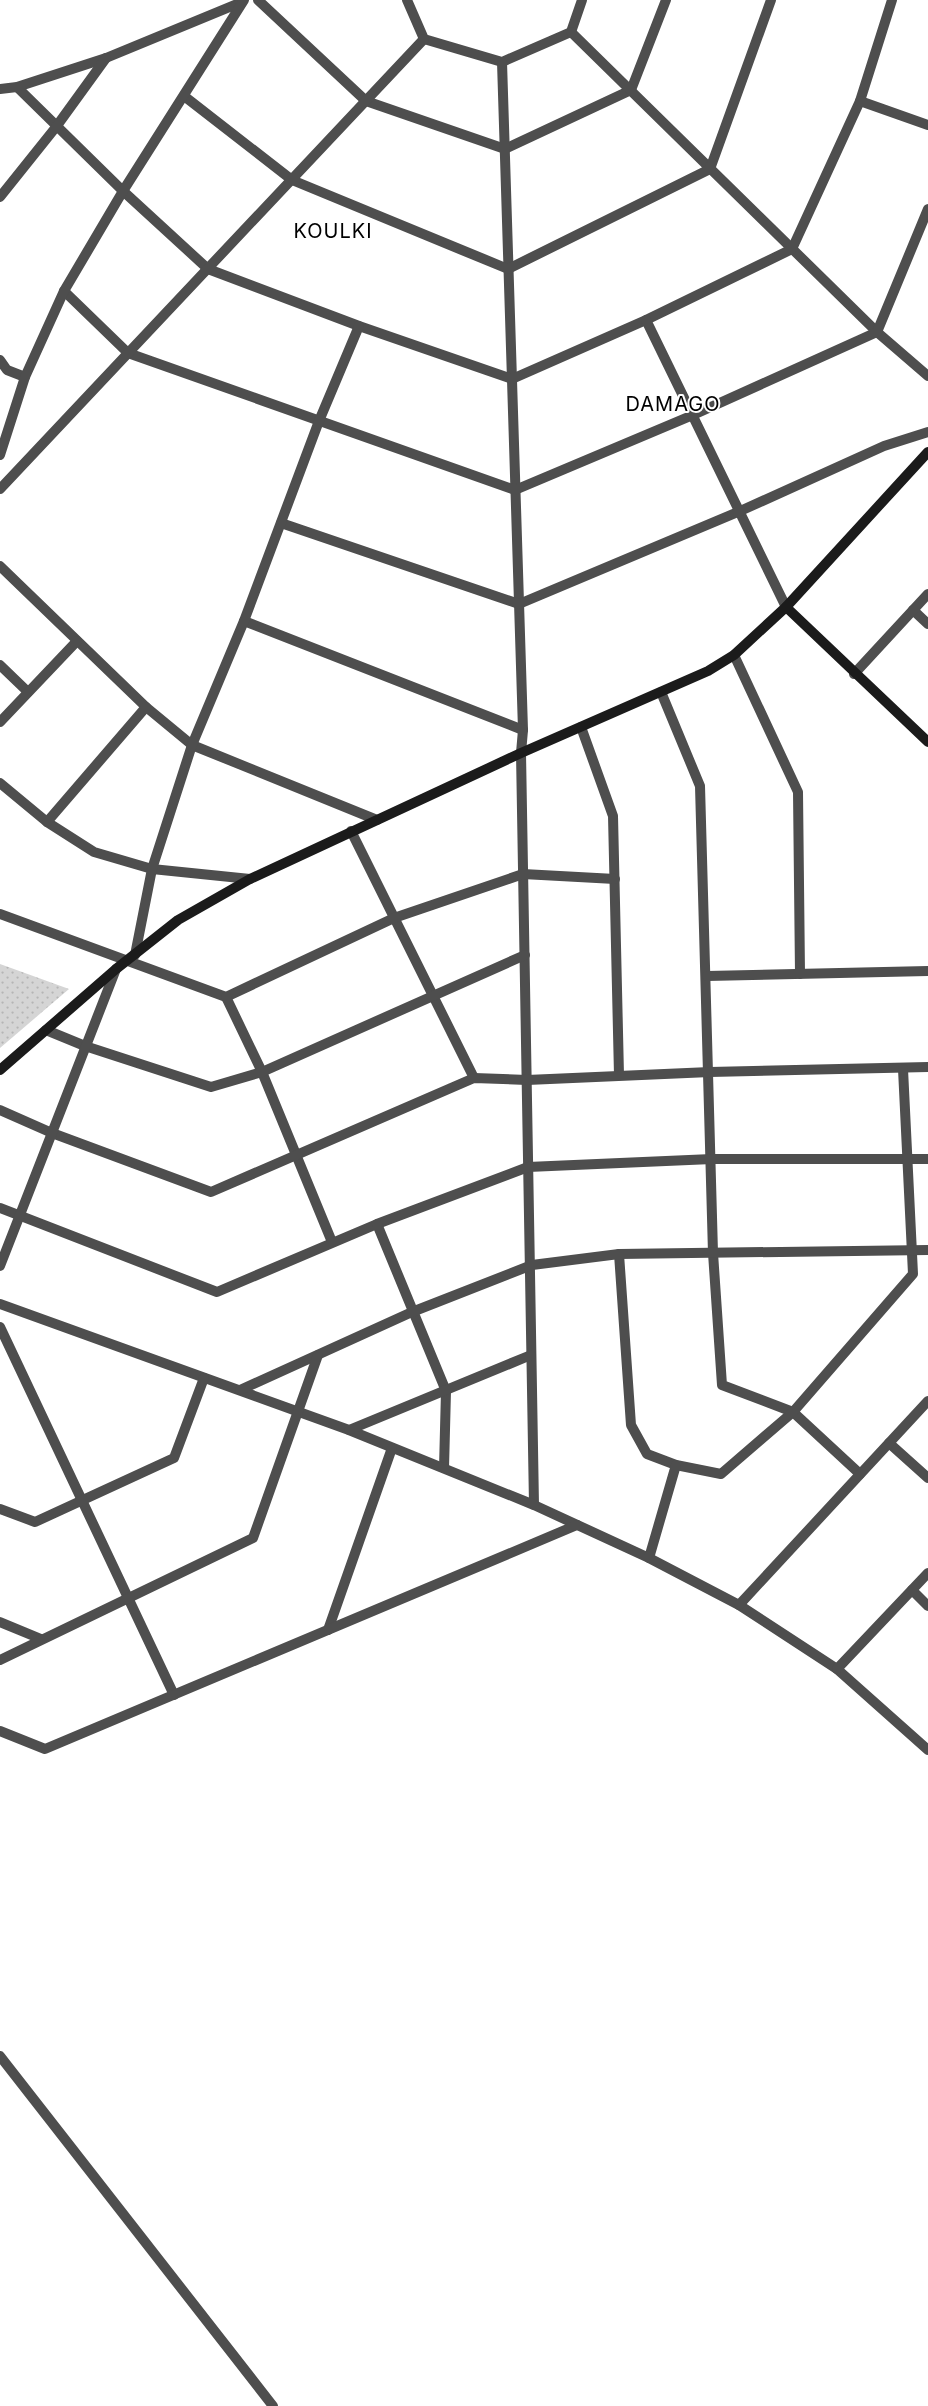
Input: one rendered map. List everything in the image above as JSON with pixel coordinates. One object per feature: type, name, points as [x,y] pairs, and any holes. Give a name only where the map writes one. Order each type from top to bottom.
[{"type":"main road","points":[[0,1070],[116,969],[178,920],[250,879],[521,753],[708,671],[734,655],[786,607],[928,452]]},
{"type":"main road","points":[[786,607],[854,674],[928,742]]},
{"type":"street","points":[[258,0],[366,101],[504,149],[631,90],[666,0]]},
{"type":"street","points":[[407,0],[424,39]]},
{"type":"street","points":[[424,39],[502,62],[571,32],[582,0]]},
{"type":"street","points":[[184,96],[292,180],[508,269],[710,169],[771,0]]},
{"type":"street","points":[[17,87],[123,191],[208,268],[359,326],[512,379],[646,320],[792,249],[860,101],[892,0]]},
{"type":"street","points":[[0,89],[17,87],[106,58],[243,1]]},
{"type":"street","points":[[0,455],[25,377],[64,291],[123,191],[243,1]]},
{"type":"street","points":[[571,32],[878,332],[928,376]]},
{"type":"street","points":[[0,489],[424,39]]},
{"type":"street","points":[[0,197],[56,127],[106,58]]},
{"type":"street","points":[[502,62],[523,730],[521,753],[528,1166],[532,1265],[531,1355],[534,1505]]},
{"type":"street","points":[[860,101],[928,126]]},
{"type":"street","points":[[64,291],[128,352],[515,490],[693,415],[878,332],[928,209]]},
{"type":"street","points":[[646,320],[786,607]]},
{"type":"street","points":[[135,955],[152,869],[192,745],[244,621],[320,421],[359,326]]},
{"type":"street","points":[[0,360],[7,370],[25,377]]},
{"type":"street","points":[[281,523],[519,604],[738,512],[884,446],[928,432]]},
{"type":"street","points":[[0,566],[146,707],[192,745],[377,820]]},
{"type":"street","points":[[854,674],[928,594]]},
{"type":"street","points":[[912,610],[928,624]]},
{"type":"street","points":[[244,621],[523,730]]},
{"type":"street","points":[[0,722],[77,640]]},
{"type":"street","points":[[734,655],[798,792],[800,974]]},
{"type":"street","points":[[0,665],[28,692]]},
{"type":"street","points":[[661,692],[700,786],[710,1072],[713,1254],[722,1385],[793,1412],[860,1474]]},
{"type":"street","points":[[47,822],[146,707]]},
{"type":"street","points":[[581,727],[613,816],[619,1075]]},
{"type":"street","points":[[0,783],[47,822],[94,852],[152,869],[250,879]]},
{"type":"street","points":[[351,831],[434,994],[474,1078]]},
{"type":"street","points":[[226,997],[394,918],[523,874],[615,879]]},
{"type":"street","points":[[0,914],[226,997],[298,1154],[332,1242]]},
{"type":"street","points":[[46,1030],[84,1046],[211,1087],[262,1072],[524,955]]},
{"type":"street","points":[[0,1266],[84,1046],[116,969]]},
{"type":"street","points":[[707,976],[928,970]]},
{"type":"street","points":[[0,1110],[52,1133],[210,1192],[474,1078],[527,1080],[710,1072],[928,1067]]},
{"type":"street","points":[[619,1254],[631,1425],[647,1454],[676,1464],[721,1474],[793,1412],[913,1274],[914,1251],[906,1160],[903,1069]]},
{"type":"street","points":[[0,1208],[217,1292],[332,1242],[528,1166],[712,1159],[928,1159]]},
{"type":"street","points":[[377,1224],[446,1391],[444,1468]]},
{"type":"street","points":[[240,1390],[412,1312],[532,1265],[619,1254],[928,1250]]},
{"type":"street","points":[[0,1304],[349,1430],[534,1505],[649,1558],[739,1605],[837,1669],[928,1750]]},
{"type":"street","points":[[0,1327],[174,1695]]},
{"type":"street","points":[[0,1660],[253,1538],[318,1355]]},
{"type":"street","points":[[349,1430],[531,1355]]},
{"type":"street","points":[[0,1509],[35,1522],[174,1458],[204,1378]]},
{"type":"street","points":[[739,1605],[928,1401]]},
{"type":"street","points":[[889,1442],[928,1478]]},
{"type":"street","points":[[328,1630],[392,1448]]},
{"type":"street","points":[[649,1558],[676,1464]]},
{"type":"street","points":[[0,1731],[45,1749],[577,1525]]},
{"type":"street","points":[[837,1669],[928,1573]]},
{"type":"street","points":[[912,1590],[928,1606]]},
{"type":"street","points":[[0,1622],[42,1639]]},
{"type":"street","points":[[0,2056],[273,2406]]},
{"type":"shaded area","points":[[0,964],[69,989],[0,1048]]},
{"type":"district","name":"KOULKI","points":[[333,231]]},
{"type":"district","name":"DAMAGO","points":[[673,404]]}]
